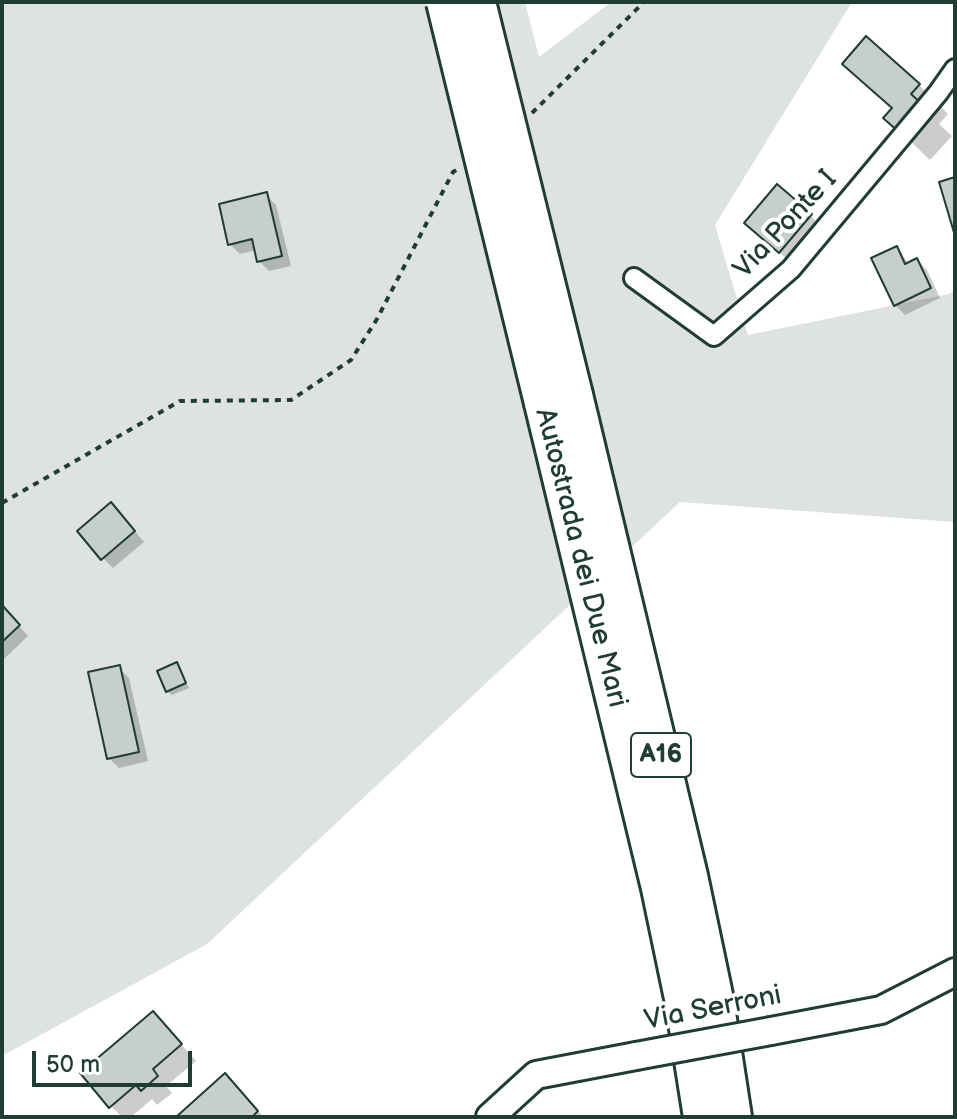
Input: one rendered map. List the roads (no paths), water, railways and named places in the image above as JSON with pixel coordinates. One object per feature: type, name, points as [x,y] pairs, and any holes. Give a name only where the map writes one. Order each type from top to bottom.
[{"type":"highway","name":"Autostrada dei Due Mari","points":[[444,2],[690,876],[716,1000],[734,1117]]},
{"type":"highway","name":"Autostrada dei Due Mari","points":[[478,2],[683,1003],[701,1117]]},
{"type":"highway","points":[[716,1000],[747,1117]]},
{"type":"main road","name":"Via Serroni","points":[[490,1117],[536,1075],[881,1010],[955,972]]},
{"type":"street","name":"Via Ponte I","points":[[634,278],[714,336],[791,269],[955,69]]}]
